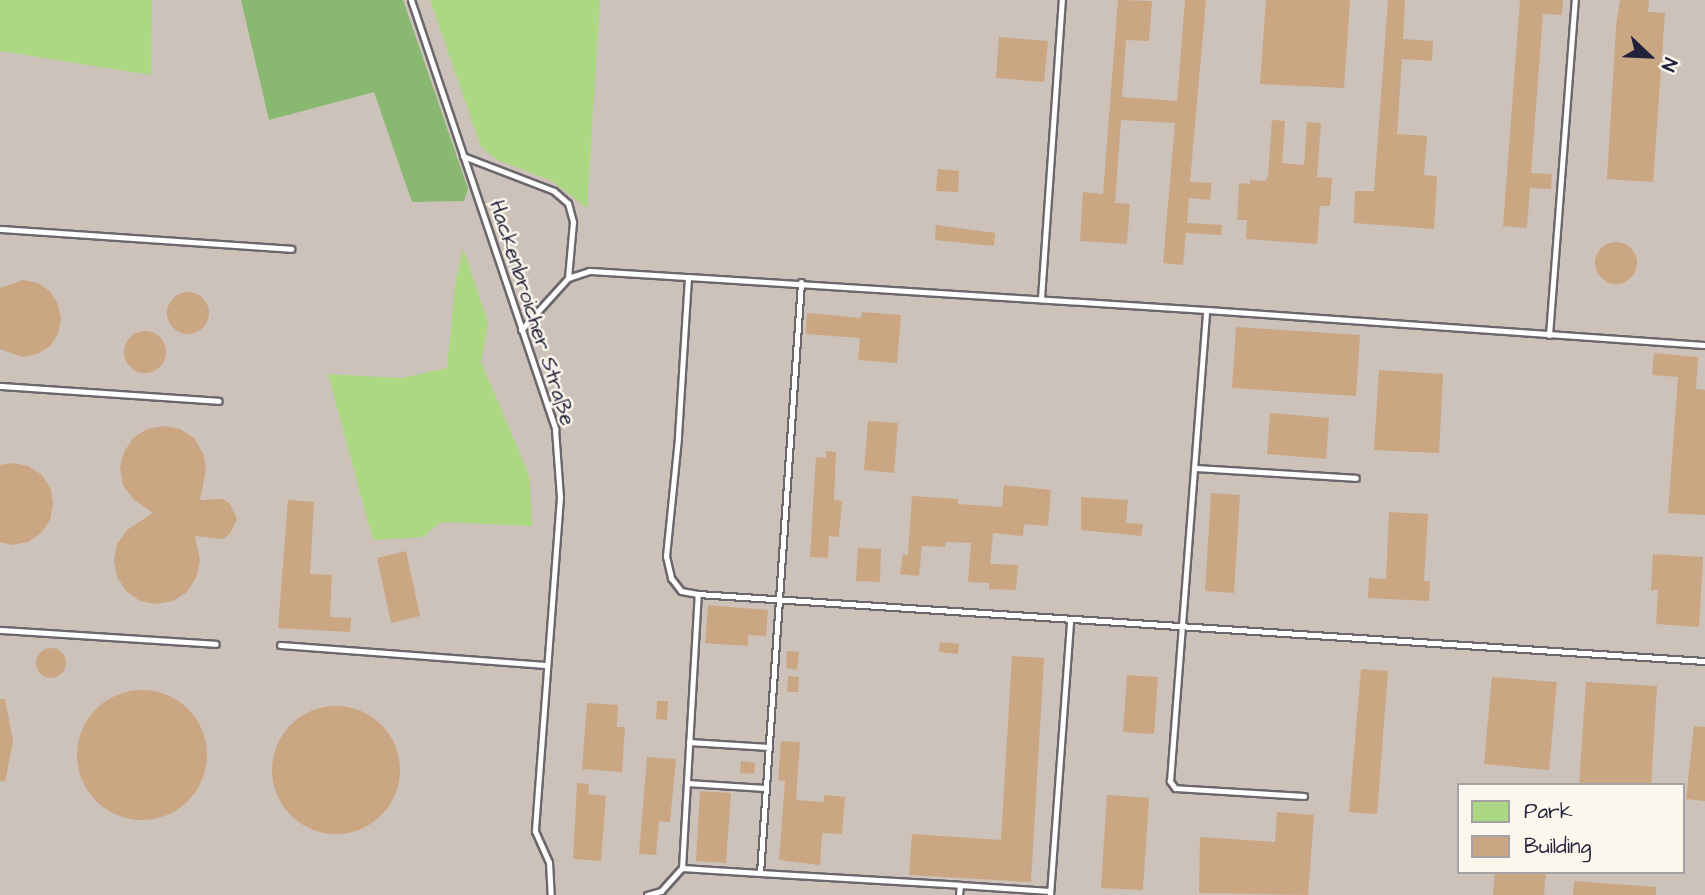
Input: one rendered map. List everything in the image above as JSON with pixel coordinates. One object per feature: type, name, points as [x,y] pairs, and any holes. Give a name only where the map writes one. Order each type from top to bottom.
[{"type":"lane","name":"Hackenbroicher Straße","points":[[411,0],[547,400],[560,458],[561,497],[535,831],[549,862],[551,895]]},
{"type":"lane","points":[[1041,298],[1062,0]]},
{"type":"lane","points":[[1549,334],[1574,0]]},
{"type":"lane","points":[[463,156],[554,191],[568,203],[573,222],[568,278]]},
{"type":"lane","points":[[0,229],[291,249]]},
{"type":"lane","points":[[521,330],[552,292],[568,278],[589,271],[801,282],[1705,345]]},
{"type":"lane","points":[[688,277],[678,438],[666,556],[671,578],[681,591],[1070,620],[1705,661]]},
{"type":"lane","points":[[760,873],[801,282]]},
{"type":"lane","points":[[1206,310],[1170,781],[1175,789],[1304,796]]},
{"type":"lane","points":[[0,386],[218,401]]},
{"type":"lane","points":[[1194,468],[1356,478]]},
{"type":"lane","points":[[647,895],[661,891],[682,868],[698,594]]},
{"type":"lane","points":[[682,868],[1050,893],[1070,620]]},
{"type":"lane","points":[[0,630],[216,644]]},
{"type":"lane","points":[[280,645],[546,665]]},
{"type":"lane","points":[[689,742],[769,747]]},
{"type":"lane","points":[[687,783],[765,788]]},
{"type":"lane","points":[[959,895],[960,885]]},
{"type":"shaded area","points":[[0,0],[1705,0],[1705,895],[0,895]]},
{"type":"green space","points":[[0,0],[152,0],[151,75],[0,51]]},
{"type":"green space","points":[[241,0],[403,0],[468,189],[464,201],[412,202],[374,92],[269,120]]},
{"type":"green space","points":[[430,0],[600,0],[587,208],[552,181],[497,160],[481,147]]},
{"type":"green space","points":[[463,248],[488,323],[481,362],[529,475],[532,526],[441,522],[423,537],[373,540],[328,374],[402,378],[447,368],[455,285]]},
{"type":"building","points":[[1118,0],[1152,1],[1149,41],[1126,40],[1122,97],[1177,101],[1185,0],[1206,0],[1190,182],[1212,183],[1210,200],[1189,198],[1187,223],[1222,225],[1221,235],[1186,233],[1183,265],[1163,263],[1175,123],[1121,120],[1115,203],[1130,204],[1127,244],[1080,241],[1083,192],[1103,194]]},
{"type":"building","points":[[1266,0],[1350,0],[1344,88],[1260,84]]},
{"type":"building","points":[[1388,0],[1405,0],[1403,39],[1433,41],[1432,61],[1402,59],[1397,134],[1427,136],[1424,175],[1437,176],[1434,229],[1354,223],[1355,191],[1374,191]]},
{"type":"building","points":[[1520,0],[1563,0],[1562,15],[1543,14],[1531,173],[1552,174],[1551,189],[1530,188],[1527,228],[1503,226]]},
{"type":"building","points":[[1620,0],[1649,0],[1648,12],[1665,13],[1653,182],[1607,179]]},
{"type":"building","points":[[999,37],[1048,41],[1044,82],[996,78]]},
{"type":"building","points":[[1272,120],[1285,121],[1282,163],[1304,165],[1307,122],[1321,123],[1317,177],[1332,178],[1330,206],[1320,206],[1317,244],[1246,239],[1247,220],[1237,220],[1239,183],[1250,184],[1250,180],[1265,181],[1268,176]]},
{"type":"building","points":[[938,169],[959,171],[958,192],[936,191]]},
{"type":"building","points":[[936,225],[995,233],[994,246],[935,240]]},
{"type":"building","points":[[1616,242],[1631,248],[1637,263],[1631,278],[1616,284],[1601,278],[1595,263],[1601,248]]},
{"type":"building","points":[[23,280],[38,283],[50,291],[58,304],[61,319],[58,334],[50,346],[37,354],[22,357],[0,349],[0,288]]},
{"type":"building","points":[[188,292],[203,298],[209,313],[203,328],[188,334],[173,328],[167,313],[173,298]]},
{"type":"building","points":[[862,312],[901,315],[897,363],[858,360],[860,338],[806,334],[807,313],[861,318]]},
{"type":"building","points":[[1236,327],[1360,335],[1356,396],[1232,388]]},
{"type":"building","points":[[145,331],[160,337],[166,352],[160,367],[145,373],[130,367],[124,352],[130,337]]},
{"type":"building","points":[[1654,353],[1698,357],[1696,389],[1705,390],[1705,515],[1668,513],[1678,377],[1652,375]]},
{"type":"building","points":[[1379,370],[1443,374],[1439,453],[1374,450]]},
{"type":"building","points":[[1270,413],[1329,418],[1326,459],[1267,454]]},
{"type":"building","points":[[868,421],[898,423],[894,473],[864,470]]},
{"type":"building","points":[[164,426],[180,429],[194,438],[203,453],[206,469],[200,500],[223,499],[230,504],[237,519],[230,534],[223,539],[195,536],[200,561],[196,578],[187,592],[173,601],[156,604],[140,601],[126,591],[117,577],[114,561],[117,544],[127,530],[153,513],[133,499],[123,485],[120,468],[124,452],[133,438],[147,429]]},
{"type":"building","points":[[826,451],[836,452],[834,500],[842,501],[839,537],[829,536],[828,558],[810,557],[816,457],[826,458]]},
{"type":"building","points":[[13,463],[28,466],[42,475],[51,489],[53,504],[50,520],[41,533],[28,542],[12,545],[0,542],[0,465]]},
{"type":"building","points":[[1004,485],[1051,490],[1048,526],[1024,524],[1023,536],[993,533],[990,564],[1018,565],[1016,590],[989,589],[989,583],[968,582],[971,543],[946,542],[945,547],[922,546],[919,576],[900,574],[903,554],[908,555],[912,496],[958,499],[958,504],[1002,507]]},
{"type":"building","points":[[1211,493],[1240,495],[1234,593],[1205,591]]},
{"type":"building","points":[[1081,497],[1128,500],[1126,523],[1143,524],[1141,536],[1081,530]]},
{"type":"building","points":[[288,500],[314,502],[310,574],[332,575],[330,617],[351,618],[350,632],[278,628]]},
{"type":"building","points":[[1389,512],[1428,514],[1424,581],[1430,581],[1429,601],[1368,598],[1369,578],[1386,579]]},
{"type":"building","points":[[858,548],[881,549],[880,582],[856,581]]},
{"type":"building","points":[[406,551],[420,616],[391,623],[377,558]]},
{"type":"building","points":[[1653,554],[1703,557],[1699,627],[1656,624],[1658,590],[1651,590]]},
{"type":"building","points":[[708,605],[768,610],[766,636],[748,635],[748,646],[705,643]]},
{"type":"building","points":[[940,642],[959,644],[958,654],[939,652]]},
{"type":"building","points":[[51,648],[62,652],[66,663],[62,674],[51,678],[40,674],[36,663],[40,652]]},
{"type":"building","points":[[787,651],[799,652],[797,670],[786,668]]},
{"type":"building","points":[[1012,656],[1044,658],[1031,882],[909,875],[912,834],[1001,840]]},
{"type":"building","points":[[1361,669],[1388,671],[1377,814],[1349,812]]},
{"type":"building","points":[[1127,675],[1158,677],[1154,734],[1123,732]]},
{"type":"building","points":[[788,676],[799,677],[798,692],[787,692]]},
{"type":"building","points":[[1492,677],[1557,682],[1549,770],[1484,764]]},
{"type":"building","points":[[1586,682],[1657,686],[1651,783],[1579,783]]},
{"type":"building","points":[[142,690],[167,695],[188,709],[202,730],[207,755],[202,780],[188,801],[167,815],[142,820],[117,815],[96,801],[82,780],[77,755],[82,730],[96,709],[117,695]]},
{"type":"building","points":[[0,699],[5,699],[13,741],[5,782],[0,781]]},
{"type":"building","points":[[657,701],[668,701],[667,720],[656,719]]},
{"type":"building","points":[[587,703],[618,705],[617,727],[625,727],[622,772],[582,769]]},
{"type":"building","points":[[336,706],[361,710],[382,724],[396,745],[400,770],[396,795],[382,816],[361,830],[336,834],[311,830],[290,816],[276,795],[272,770],[276,745],[290,724],[311,710]]},
{"type":"building","points":[[1694,726],[1705,727],[1705,801],[1686,799]]},
{"type":"building","points":[[781,741],[800,742],[796,800],[824,802],[824,795],[845,797],[842,834],[822,833],[820,865],[779,860],[785,781],[778,780]]},
{"type":"building","points":[[647,757],[676,759],[670,822],[659,821],[656,855],[639,854]]},
{"type":"building","points":[[741,761],[755,763],[754,774],[740,773]]},
{"type":"building","points":[[577,783],[589,784],[588,794],[606,796],[601,861],[573,859]]},
{"type":"building","points":[[700,791],[731,793],[726,863],[696,861]]},
{"type":"building","points":[[1107,795],[1149,798],[1143,890],[1101,888]]},
{"type":"building","points":[[1277,812],[1314,815],[1308,895],[1199,893],[1200,837],[1275,842]]},
{"type":"building","points":[[1495,874],[1546,874],[1544,895],[1493,895]]},
{"type":"building","points":[[1574,881],[1656,887],[1656,895],[1573,895]]}]
